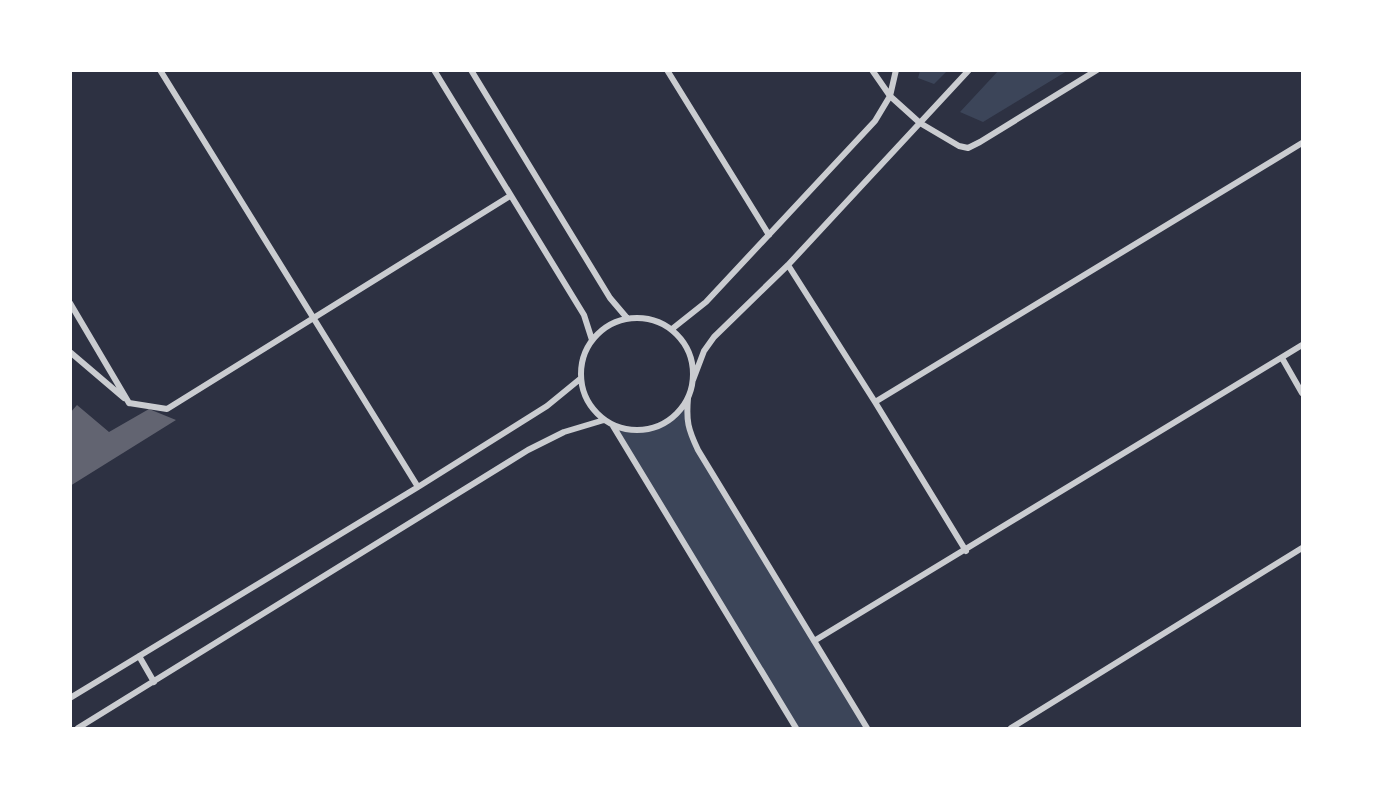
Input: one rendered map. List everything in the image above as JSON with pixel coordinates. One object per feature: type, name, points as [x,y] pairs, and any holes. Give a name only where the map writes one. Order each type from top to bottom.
[{"type":"street","points":[[160,70],[418,487]]},
{"type":"street","points":[[434,70],[584,315],[592,340]]},
{"type":"street","points":[[471,70],[610,298],[627,318]]},
{"type":"street","points":[[667,70],[769,235]]},
{"type":"street","points":[[872,70],[890,96],[920,123],[959,146],[968,148],[1097,70]]},
{"type":"street","points":[[672,329],[706,302],[876,121],[890,96],[896,70]]},
{"type":"street","points":[[867,729],[698,450],[688,431],[686,420],[688,398],[705,351],[714,337],[788,265],[969,70]]},
{"type":"street","points":[[875,402],[1302,143]]},
{"type":"street","points":[[70,352],[129,403],[168,409],[510,196]]},
{"type":"street","points":[[788,265],[966,551]]},
{"type":"street","points":[[70,303],[129,403]]},
{"type":"street","points":[[688,398],[676,414],[663,424],[646,429],[630,430],[613,425],[603,420],[592,408],[584,393],[580,379],[582,360],[592,340],[601,330],[613,322],[642,317],[658,321],[672,329],[685,343],[692,361],[693,380]]},
{"type":"street","points":[[814,642],[1302,345]]},
{"type":"street","points":[[1282,358],[1302,393]]},
{"type":"street","points":[[70,699],[418,487],[547,406],[580,379]]},
{"type":"street","points":[[78,729],[528,450],[564,432],[603,420]]},
{"type":"street","points":[[613,425],[796,729]]},
{"type":"street","points":[[1011,729],[1302,548]]},
{"type":"street","points":[[139,656],[154,682]]},
{"type":"shaded area","points":[[920,70],[947,71],[934,84],[918,78]]},
{"type":"shaded area","points":[[999,70],[1067,71],[983,122],[960,112]]},
{"type":"shaded area","points":[[687,407],[689,431],[868,728],[797,728],[613,425],[647,429]]},
{"type":"building","points":[[77,405],[109,432],[149,409],[176,420],[70,486],[70,413]]}]
